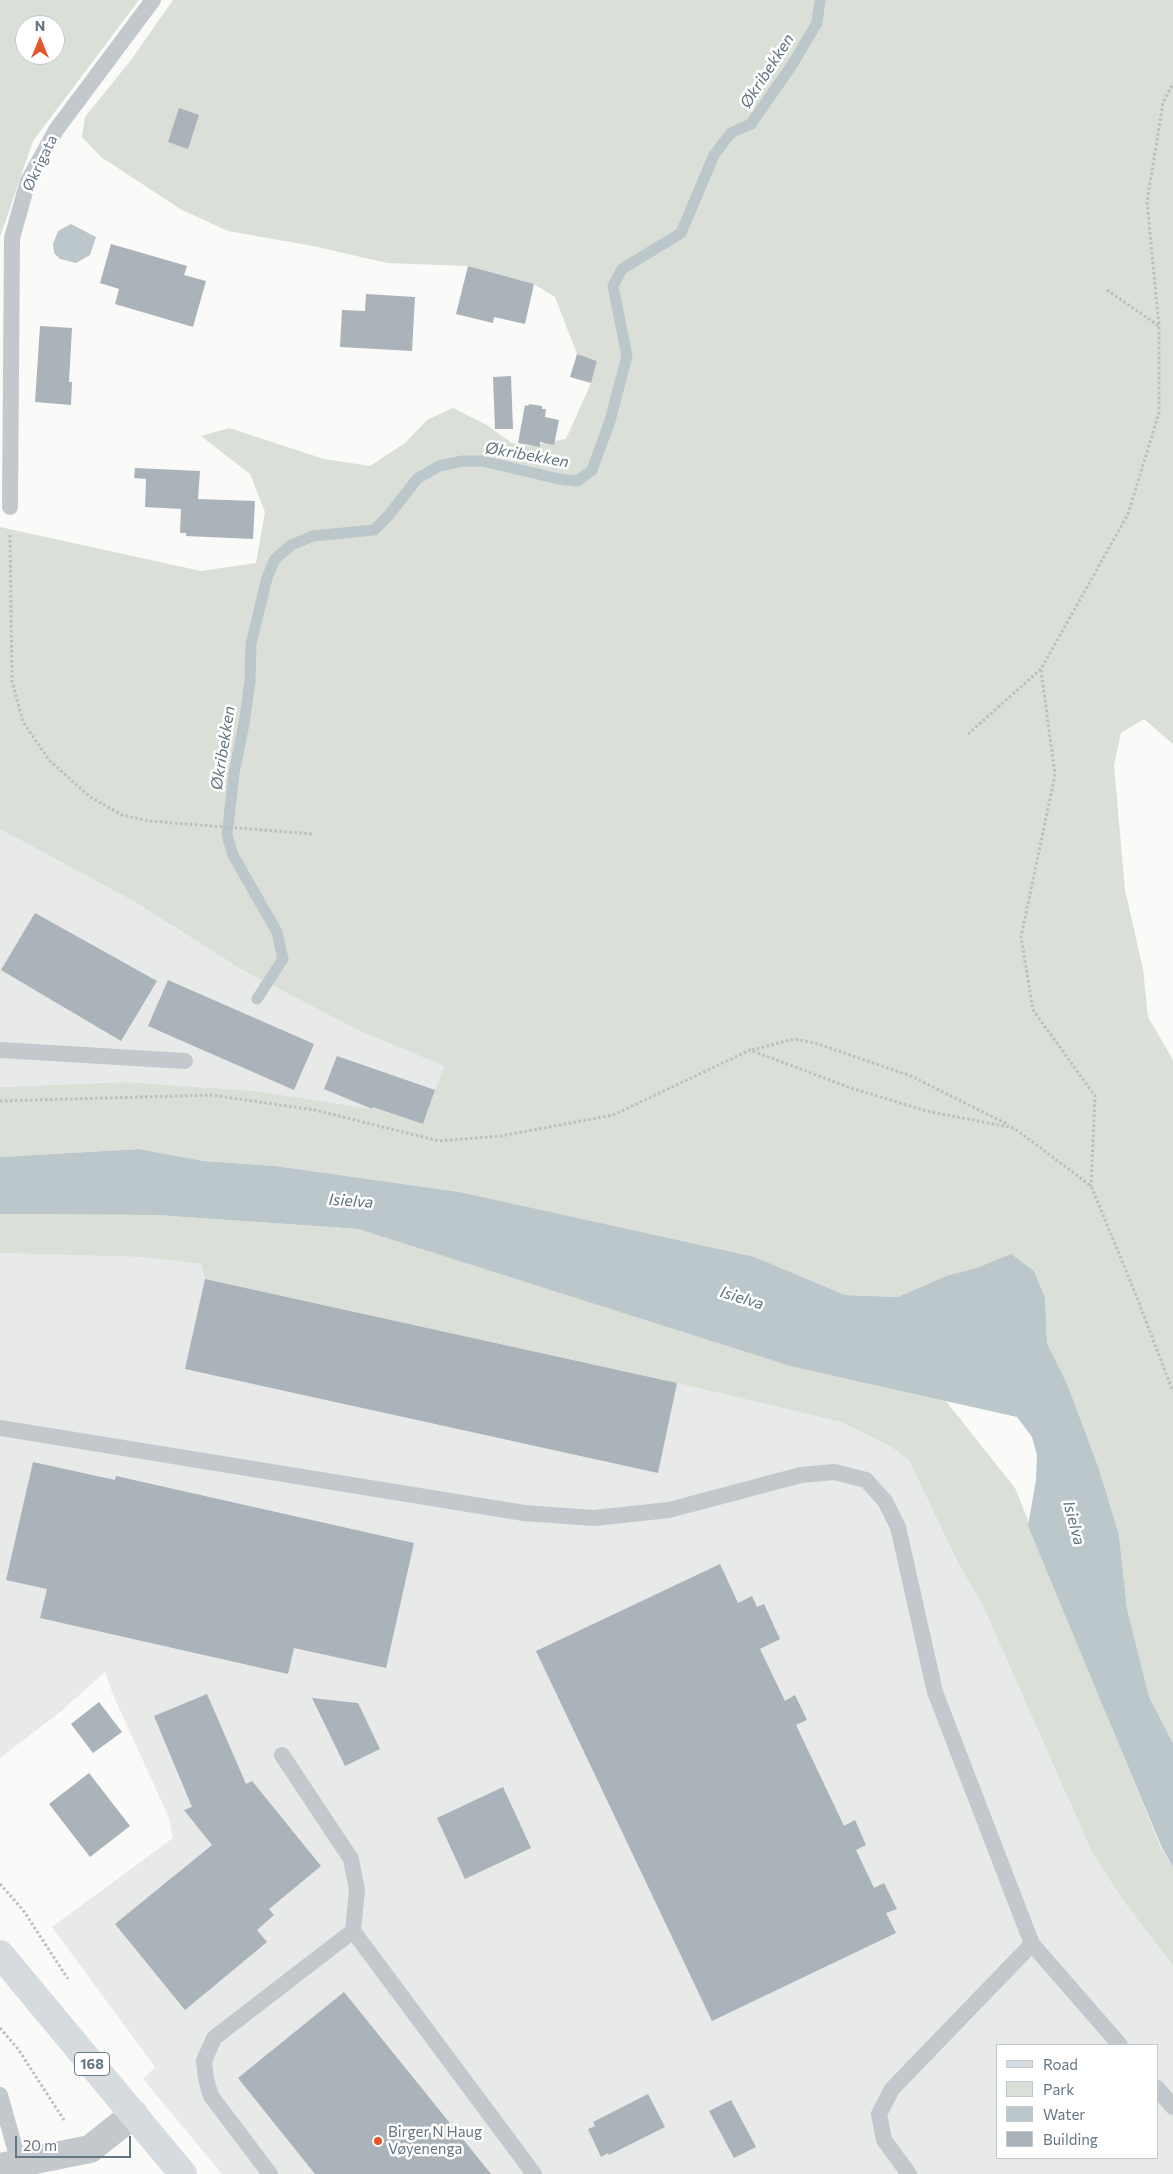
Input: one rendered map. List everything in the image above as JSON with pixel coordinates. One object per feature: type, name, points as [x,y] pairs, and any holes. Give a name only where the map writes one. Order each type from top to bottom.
[{"type":"main road","name":"168","points":[[0,1954],[183,2174]]},
{"type":"street","points":[[13,2168],[90,2149],[134,2114]]},
{"type":"lane","name":"Økrigata","points":[[10,506],[12,238],[28,181],[56,130],[153,0]]},
{"type":"lane","points":[[0,1050],[185,1062]]},
{"type":"lane","points":[[0,1428],[524,1513],[594,1518],[669,1510],[801,1475],[834,1472],[866,1480],[885,1500],[898,1527],[935,1692],[1032,1944],[1119,2044]]},
{"type":"lane","points":[[282,1755],[351,1859],[358,1890],[353,1930],[534,2174]]},
{"type":"lane","points":[[270,2174],[211,2096],[204,2061],[214,2038],[353,1930]]},
{"type":"lane","points":[[909,2174],[884,2140],[879,2114],[892,2089],[1032,1944]]},
{"type":"lane","points":[[1158,2089],[1173,2107]]},
{"type":"lane","points":[[0,2096],[13,2168]]},
{"type":"path","points":[[968,734],[1041,669],[1128,514],[1159,413],[1159,326],[1146,202],[1163,103],[1173,83]]},
{"type":"path","points":[[1107,290],[1159,326]]},
{"type":"path","points":[[10,506],[12,681],[23,722],[49,760],[90,797],[122,815],[149,821],[313,834]]},
{"type":"path","points":[[1041,669],[1055,775],[1021,936],[1033,1010],[1094,1096],[1091,1186],[1173,1392]]},
{"type":"path","points":[[0,1101],[212,1094],[315,1110],[439,1141],[502,1136],[613,1115],[750,1050],[794,1039],[836,1050],[911,1076],[1014,1128],[1091,1186]]},
{"type":"path","points":[[750,1050],[848,1087],[926,1111],[1014,1128]]},
{"type":"path","points":[[0,1884],[23,1910],[69,1980]]},
{"type":"path","points":[[0,2028],[18,2049],[56,2111],[90,2149]]},
{"type":"shaded area","points":[[0,829],[135,902],[244,971],[356,1029],[445,1065],[423,1124],[372,1109],[256,1091],[127,1082],[0,1087]]},
{"type":"shaded area","points":[[0,1253],[142,1257],[201,1264],[205,1279],[677,1383],[841,1422],[890,1446],[909,1460],[957,1561],[983,1606],[1091,1850],[1122,1899],[1173,1966],[1173,2174],[222,2174],[143,2079],[155,2067],[52,1927],[173,1838],[169,1818],[114,1697],[105,1672],[59,1713],[0,1758]]},
{"type":"green space","points":[[0,0],[139,0],[33,141],[0,237]]},
{"type":"green space","points":[[173,0],[1173,0],[1173,744],[1144,719],[1121,733],[1114,765],[1125,890],[1143,969],[1148,1017],[1173,1060],[1173,1743],[1149,1697],[1127,1609],[1119,1535],[1099,1469],[1068,1386],[1047,1343],[1045,1298],[1034,1271],[1011,1255],[979,1267],[946,1276],[898,1297],[845,1295],[755,1257],[460,1192],[276,1166],[204,1161],[139,1149],[0,1157],[0,1087],[127,1082],[256,1091],[372,1109],[373,1107],[423,1124],[444,1066],[356,1029],[244,971],[135,902],[0,829],[0,527],[201,571],[256,563],[265,512],[250,474],[201,436],[229,428],[324,459],[370,466],[405,443],[427,420],[453,408],[485,424],[512,443],[528,446],[566,439],[591,383],[597,361],[577,354],[555,297],[534,284],[468,266],[387,263],[313,246],[228,231],[182,210],[101,157],[82,137],[85,117],[131,60]]},
{"type":"green space","points":[[0,1214],[156,1215],[358,1229],[790,1366],[945,1400],[1015,1488],[1161,1848],[1173,1867],[1173,1966],[1122,1899],[1091,1850],[983,1606],[957,1561],[909,1460],[890,1446],[841,1422],[677,1383],[205,1279],[201,1264],[142,1257],[0,1253]]},
{"type":"water","points":[[71,224],[96,237],[90,255],[76,263],[60,259],[54,253],[53,244],[58,231]]},
{"type":"water","name":"Isielva","points":[[139,1149],[204,1161],[276,1166],[460,1192],[755,1257],[845,1295],[898,1297],[946,1276],[979,1267],[1011,1254],[1034,1271],[1045,1298],[1047,1343],[1068,1386],[1099,1469],[1119,1535],[1127,1609],[1149,1697],[1173,1743],[1173,1867],[1162,1848],[1028,1526],[1036,1480],[1037,1455],[1032,1437],[1017,1417],[790,1366],[358,1229],[156,1215],[0,1214],[0,1157]]},
{"type":"building","points":[[179,108],[199,115],[188,149],[168,142]]},
{"type":"building","points":[[111,244],[187,266],[184,275],[206,281],[193,327],[115,304],[119,289],[100,283]]},
{"type":"building","points":[[468,266],[534,284],[525,324],[494,317],[493,323],[456,314]]},
{"type":"building","points":[[366,294],[415,297],[412,351],[340,347],[342,310],[365,311]]},
{"type":"building","points":[[40,326],[72,328],[69,382],[72,382],[71,405],[35,402]]},
{"type":"building","points":[[577,354],[597,361],[591,383],[570,377]]},
{"type":"building","points":[[511,376],[513,429],[495,429],[493,377]]},
{"type":"building","points":[[529,404],[542,406],[542,409],[546,409],[545,417],[559,420],[554,445],[540,442],[540,447],[518,443],[525,405],[528,406]]},
{"type":"building","points":[[135,468],[200,471],[198,499],[255,501],[253,539],[186,536],[186,533],[180,533],[181,509],[145,507],[146,479],[134,478]]},
{"type":"building","points":[[35,913],[157,981],[121,1041],[1,970]]},
{"type":"building","points":[[168,980],[314,1044],[294,1090],[148,1026]]},
{"type":"building","points":[[337,1056],[435,1090],[423,1124],[373,1107],[372,1109],[324,1089]]},
{"type":"building","points":[[205,1279],[677,1383],[658,1473],[185,1369]]},
{"type":"building","points":[[33,1462],[115,1480],[116,1476],[414,1543],[386,1668],[294,1648],[288,1674],[40,1618],[47,1589],[6,1580]]},
{"type":"building","points":[[720,1564],[738,1603],[752,1596],[757,1607],[764,1604],[780,1639],[760,1649],[785,1701],[795,1695],[807,1720],[796,1725],[844,1826],[855,1820],[866,1845],[856,1850],[874,1888],[884,1883],[897,1909],[886,1913],[896,1933],[712,2021],[536,1651]]},
{"type":"building","points":[[207,1694],[246,1784],[252,1781],[321,1866],[269,1909],[274,1915],[257,1930],[267,1942],[185,2010],[115,1924],[212,1845],[184,1810],[192,1807],[154,1716]]},
{"type":"building","points":[[312,1698],[358,1703],[380,1749],[345,1766]]},
{"type":"building","points":[[99,1702],[122,1732],[93,1753],[71,1724]]},
{"type":"building","points":[[89,1773],[130,1826],[90,1857],[49,1804]]},
{"type":"building","points":[[503,1787],[531,1848],[465,1879],[437,1818]]},
{"type":"building","points":[[344,1992],[491,2174],[315,2174],[238,2078]]},
{"type":"building","points":[[648,2094],[665,2127],[609,2155],[608,2153],[601,2157],[588,2129],[595,2126],[593,2122]]},
{"type":"building","points":[[731,2100],[756,2147],[734,2158],[709,2111]]},
{"type":"waterway","name":"Økribekken","points":[[257,999],[283,959],[277,932],[233,855],[227,835],[234,773],[250,681],[251,644],[267,578],[275,559],[291,545],[313,536],[374,530],[388,516],[417,479],[439,466],[463,461],[482,461],[559,479],[577,481],[592,470],[610,421],[627,356],[613,286],[622,269],[681,233],[714,155],[731,133],[751,124],[792,65],[817,23],[820,0]]},
{"type":"place","name":"Birger N Haug Vøyenenga","points":[[378,2141]]}]
